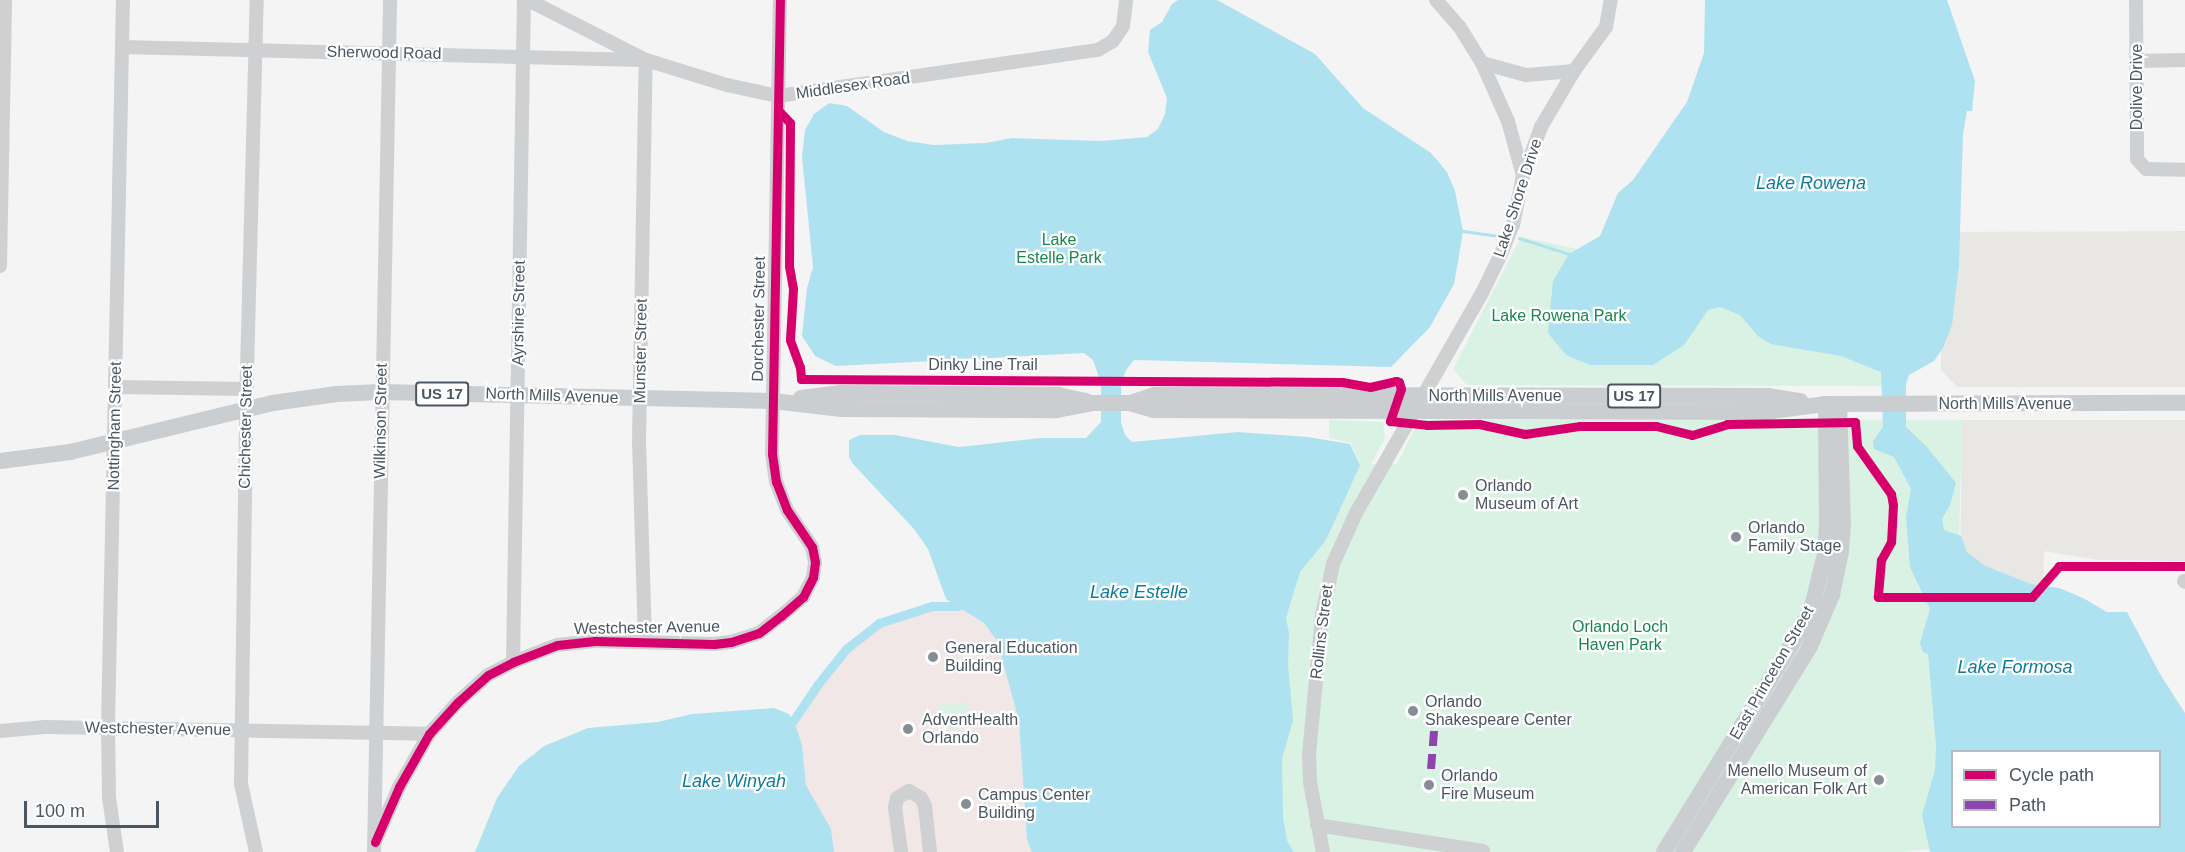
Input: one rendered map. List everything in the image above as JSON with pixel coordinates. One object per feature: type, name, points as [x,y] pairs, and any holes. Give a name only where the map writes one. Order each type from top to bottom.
[{"type":"main road","name":"North Mills Avenue","points":[[0,460],[51,456],[246,409],[315,396],[381,392],[772,401],[842,393],[1058,395],[1092,402],[1130,403],[1154,410],[1412,412],[1766,412],[1833,404],[2185,404]]},
{"type":"main road","name":"North Mills Avenue","points":[[1130,403],[1155,395],[1768,396],[1833,404]]},
{"type":"main road","name":"East Princeton Street","points":[[1683,852],[1715,785],[1801,629],[1820,579],[1827,526],[1833,404]]},
{"type":"main road","name":"East Princeton Street","points":[[1664,852],[1715,785]]},
{"type":"street","points":[[0,266],[5,0]]},
{"type":"street","name":"Nottingham Street","points":[[117,852],[109,798],[108,727],[123,0]]},
{"type":"street","name":"Chichester Street","points":[[256,852],[241,784],[241,730],[246,409],[257,0]]},
{"type":"street","name":"Wilkinson Street","points":[[375,847],[374,734],[390,0]]},
{"type":"street","name":"Ayrshire Street","points":[[513,662],[524,0]]},
{"type":"street","name":"Middlesex Road","points":[[528,0],[646,60],[727,85],[778,96],[1098,51],[1113,41],[1123,26],[1126,0]]},
{"type":"street","name":"Dorchester Street","points":[[780,0],[772,454],[776,482],[788,510],[812,547],[815,562],[813,577],[802,597],[781,616]]},
{"type":"street","points":[[1436,0],[1458,26],[1482,63],[1508,121],[1523,176]]},
{"type":"street","name":"Lake Shore Drive","points":[[1421,396],[1482,293],[1501,254],[1513,225],[1523,176],[1541,128],[1574,71],[1606,27],[1611,0]]},
{"type":"street","name":"Dolive Drive","points":[[2136,0],[2137,159],[2146,169],[2185,170]]},
{"type":"street","name":"Sherwood Road","points":[[122,47],[646,60]]},
{"type":"street","name":"Munster Street","points":[[645,642],[640,399],[646,60]]},
{"type":"street","points":[[2137,61],[2185,60]]},
{"type":"street","points":[[1482,63],[1526,75],[1574,71]]},
{"type":"street","points":[[115,387],[247,389]]},
{"type":"street","name":"Rollins Street","points":[[1323,852],[1310,782],[1309,755],[1326,591],[1333,564],[1356,513],[1421,396]]},
{"type":"street","name":"Westchester Avenue","points":[[0,731],[33,727],[108,727],[429,734],[458,702],[488,675],[513,662],[557,645],[596,641],[714,644],[730,642],[759,633],[781,616]]},
{"type":"street","name":"Wilkinson Street","points":[[375,847],[408,770],[429,734]]},
{"type":"street","points":[[901,852],[895,807],[897,798],[909,791],[921,798],[925,806],[930,852]]},
{"type":"street","points":[[1317,825],[1483,851]]},
{"type":"shaded area","points":[[2185,231],[2185,387],[1957,387],[1941,370],[1941,232]]},
{"type":"shaded area","points":[[1962,420],[2185,420],[2185,561],[2098,560],[2044,551],[2042,641],[1960,573]]},
{"type":"shaded area","name":"AdventHealth Orlando","points":[[932,606],[958,606],[984,623],[997,641],[1019,721],[1027,840],[1032,852],[834,852],[831,829],[806,785],[802,745],[793,721],[818,684],[846,649],[879,623]]},
{"type":"green space","name":"Lake Rowena Park","points":[[1521,237],[1592,252],[1880,325],[1882,386],[1467,385],[1453,369]]},
{"type":"green space","name":"Orlando Loch Haven Park","points":[[1329,420],[1383,422],[1385,439],[1371,464],[1397,464],[1419,420],[1962,420],[1954,750],[1951,750],[1951,828],[1956,828],[1982,842],[1905,852],[1274,852],[1263,639],[1331,464],[1360,464],[1351,443],[1329,438]]},
{"type":"green space","points":[[967,702],[970,727],[943,729],[940,725],[937,706]]},
{"type":"water","name":"Lake Estelle","points":[[1178,0],[1217,0],[1315,54],[1363,108],[1431,153],[1447,172],[1455,191],[1463,231],[1458,262],[1454,284],[1430,327],[1391,367],[1134,360],[1126,370],[1121,383],[1121,422],[1125,435],[1132,442],[1238,432],[1308,437],[1350,444],[1360,465],[1326,540],[1300,572],[1286,618],[1289,633],[1288,665],[1293,720],[1282,759],[1283,817],[1287,841],[1294,852],[1032,852],[1027,840],[1019,721],[997,641],[984,623],[946,599],[928,549],[914,529],[853,464],[849,457],[849,440],[860,435],[895,435],[959,447],[1041,438],[1086,438],[1101,422],[1101,383],[1093,360],[1084,353],[836,366],[815,356],[802,336],[807,288],[813,267],[802,157],[805,130],[814,114],[829,103],[847,106],[884,132],[907,141],[934,145],[986,143],[1012,138],[1102,141],[1147,137],[1158,129],[1165,114],[1167,98],[1148,52],[1150,30],[1162,22],[1172,4]]},
{"type":"water","name":"Lake Rowena","points":[[1705,0],[1947,0],[1975,81],[1972,111],[1967,111],[1963,134],[1959,264],[1952,325],[1943,348],[1934,361],[1909,375],[1906,384],[1906,427],[1927,447],[1956,483],[1950,505],[1942,519],[1944,530],[1961,536],[1967,552],[1985,566],[2031,584],[2059,588],[2107,612],[2127,612],[2160,674],[2185,713],[2185,852],[1930,852],[1922,815],[1935,770],[1936,745],[1928,654],[1923,652],[1920,643],[1930,609],[1910,567],[1906,517],[1911,489],[1894,457],[1874,449],[1873,441],[1883,427],[1881,372],[1841,356],[1771,344],[1758,336],[1740,315],[1720,307],[1708,310],[1684,345],[1653,365],[1590,365],[1566,355],[1548,333],[1553,281],[1569,254],[1600,236],[1618,193],[1633,180],[1687,102],[1704,53]]},
{"type":"water","name":"Lake Winyah","points":[[774,708],[789,714],[795,724],[802,745],[806,785],[831,829],[834,852],[475,852],[497,798],[519,766],[544,746],[588,728],[658,722],[692,714]]},
{"type":"waterway","points":[[1463,231],[1497,236]]},
{"type":"waterway","points":[[1519,238],[1569,254]]},
{"type":"waterway","points":[[793,721],[818,684],[846,649],[879,623],[932,606],[958,606]]},
{"type":"marked path","points":[[1431,769],[1435,719]]},
{"type":"cycle path","points":[[375,842],[399,787],[429,734],[458,702],[488,675],[513,662],[557,645],[595,641],[714,644],[731,642],[759,633],[781,616],[803,597],[813,577],[815,562],[812,547],[787,510],[776,482],[772,454],[780,0]]},
{"type":"cycle path","name":"Dinky Line Trail","points":[[778,110],[790,123],[789,266],[793,289],[790,340],[800,367],[801,379],[1342,382],[1370,387],[1396,381],[1399,382],[1401,389],[1390,421],[1427,425],[1479,424],[1525,434],[1580,426],[1656,426],[1692,435],[1727,424],[1855,422],[1857,446],[1891,494],[1893,505],[1891,542],[1881,560],[1878,597],[2032,597],[2059,566],[2185,566]]},
{"type":"place","name":"Orlando Museum of Art","points":[[1463,495]]},
{"type":"place","name":"Orlando Family Stage","points":[[1736,537]]},
{"type":"place","name":"General Education Building","points":[[933,657]]},
{"type":"place","name":"Orlando Shakespeare Center","points":[[1413,711]]},
{"type":"place","name":"AdventHealth Orlando","points":[[908,729]]},
{"type":"place","name":"Menello Museum of American Folk Art","points":[[1879,780]]},
{"type":"place","name":"Orlando Fire Museum","points":[[1429,785]]},
{"type":"place","name":"Campus Center Building","points":[[966,804]]},
{"type":"park label","name":"Lake Estelle Park","points":[[1059,249]]},
{"type":"water label","name":"Lake Formosa","points":[[2015,667]]}]
